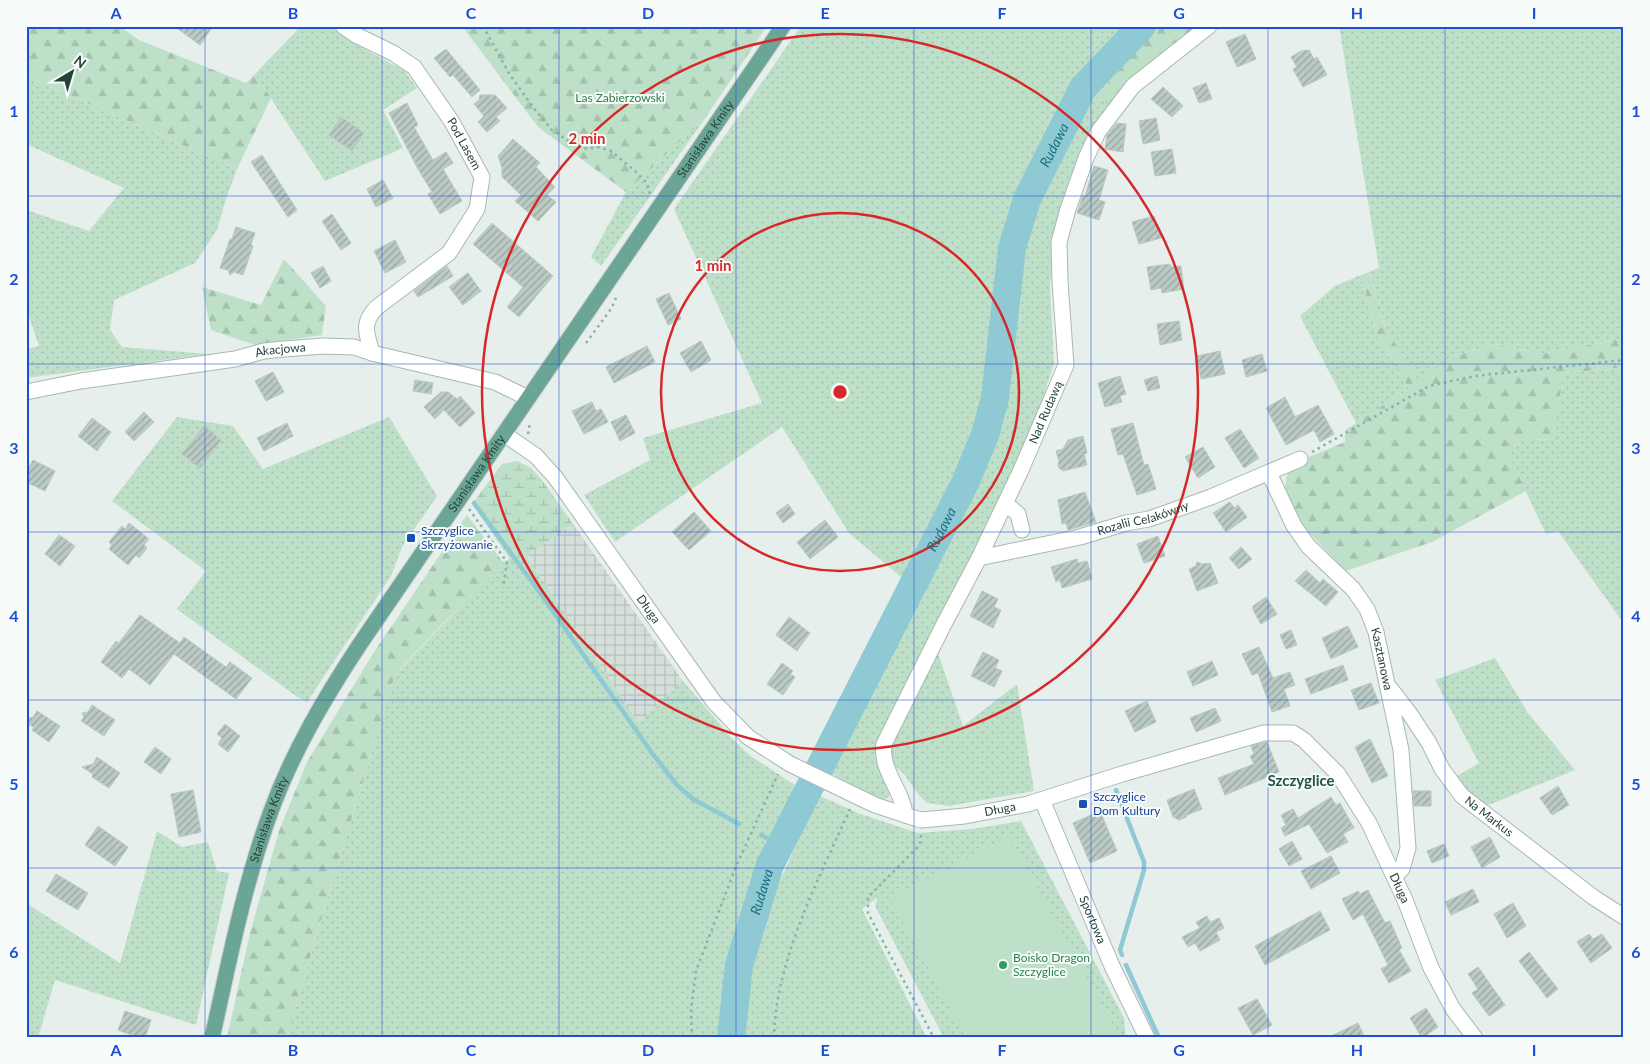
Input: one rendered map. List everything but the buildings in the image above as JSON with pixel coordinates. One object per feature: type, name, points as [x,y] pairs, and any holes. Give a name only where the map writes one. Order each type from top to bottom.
[{"type":"main road","name":"Stanisława Kmity","points":[[212,1038],[251,873],[271,811],[285,776],[315,716],[341,673],[783,26]]},
{"type":"street","name":"Pod Lasem","points":[[343,26],[356,35],[394,53],[414,67],[452,122],[482,177],[477,209],[449,253],[368,316],[366,333],[372,353]]},
{"type":"street","name":"Nad Rudawą","points":[[905,816],[901,797],[885,765],[883,758],[884,744],[1006,503],[1066,365],[1060,282],[1060,242],[1068,209],[1082,168],[1098,132],[1133,86],[1209,26]]},
{"type":"street","name":"Akacjowa","points":[[26,392],[81,381],[235,359],[264,351],[323,346],[354,347],[495,382],[528,398]]},
{"type":"street","name":"Długa","points":[[504,434],[536,456],[554,477],[714,702],[748,737],[785,767],[875,805],[921,820],[965,816],[1042,800],[1122,774],[1264,733],[1293,733],[1304,740],[1338,774],[1369,823],[1395,876],[1430,968],[1453,1009],[1475,1038]]},
{"type":"street","name":"Rozalii Celakówny","points":[[979,558],[1080,537],[1126,523],[1149,520],[1211,497],[1300,459]]},
{"type":"street","name":"Kasztanowa","points":[[1269,473],[1294,526],[1308,546],[1353,589],[1367,609],[1376,632],[1401,750],[1408,848],[1402,869],[1395,876]]},
{"type":"street","points":[[1006,503],[1018,514],[1022,530]]},
{"type":"street","name":"Na Markus","points":[[1388,685],[1410,714],[1429,743],[1442,769],[1462,796],[1586,892],[1624,917]]},
{"type":"street","name":"Sportowa","points":[[1042,800],[1112,966],[1147,1038]]},
{"type":"path","points":[[483,26],[510,75],[532,107],[552,130],[570,142],[587,149],[598,148],[611,151],[647,183],[651,200]]},
{"type":"path","points":[[1300,459],[1429,386],[1475,376],[1624,360]]},
{"type":"path","points":[[460,498],[507,562],[503,588]]},
{"type":"path","points":[[692,1038],[691,1010],[696,971],[735,869],[785,767]]},
{"type":"path","points":[[774,1038],[774,1019],[780,987],[791,947],[817,883],[852,806]]},
{"type":"path","points":[[921,820],[921,841],[916,849],[868,897],[868,913],[934,1038]]},
{"type":"shaded area","points":[[573,524],[683,681],[639,723],[526,556]]},
{"type":"green space","points":[[26,26],[45,26],[55,30],[58,26],[119,26],[139,40],[246,83],[255,74],[271,98],[237,169],[41,83],[26,72]]},
{"type":"green space","points":[[301,26],[334,26],[364,49],[405,71],[417,88],[383,110],[403,148],[325,181],[255,74]]},
{"type":"green space","name":"Las Zabierzowski","points":[[462,26],[767,26],[706,117],[626,192],[538,127]]},
{"type":"green space","points":[[801,26],[1160,26],[1132,54],[1097,97],[1109,105],[1085,149],[1056,237],[1050,286],[1054,363],[1039,411],[1006,491],[881,738],[891,794],[886,799],[877,799],[811,762],[902,578],[849,533],[782,427],[615,542],[584,495],[650,460],[643,438],[762,403],[674,209]]},
{"type":"green space","points":[[1160,26],[1202,26],[1134,80],[1109,105],[1097,97],[1132,54]]},
{"type":"green space","points":[[1339,26],[1624,26],[1622,63],[1624,65],[1624,340],[1620,339],[1540,354],[1497,344],[1455,355],[1418,382],[1386,328],[1369,272],[1379,268]]},
{"type":"green space","points":[[26,72],[41,83],[237,169],[217,230],[195,263],[114,300],[110,330],[122,347],[208,354],[26,378],[26,349],[39,346],[26,308],[26,210],[89,231],[124,188],[26,144]]},
{"type":"green space","points":[[706,117],[601,266],[591,257],[626,192]]},
{"type":"green space","points":[[284,259],[326,306],[322,335],[255,345],[211,330],[202,287],[261,305]]},
{"type":"green space","points":[[1369,272],[1386,328],[1418,381],[1455,355],[1497,344],[1540,354],[1620,339],[1624,340],[1624,369],[1616,368],[1564,373],[1552,440],[1523,439],[1509,456],[1526,491],[1432,542],[1346,571],[1301,525],[1285,488],[1287,475],[1292,464],[1345,442],[1345,430],[1409,389],[1376,333],[1361,275]]},
{"type":"green space","points":[[1361,275],[1376,333],[1409,389],[1356,423],[1300,316],[1335,286]]},
{"type":"green space","points":[[1616,368],[1624,369],[1624,624],[1558,531],[1546,534],[1509,456],[1523,439],[1552,440],[1564,373]]},
{"type":"green space","points":[[177,417],[233,426],[263,469],[389,417],[437,496],[402,547],[391,576],[307,702],[296,696],[177,609],[206,571],[112,501]]},
{"type":"green space","points":[[517,461],[531,468],[542,480],[573,524],[526,556],[510,559],[472,504],[502,464]]},
{"type":"green space","points":[[467,515],[503,562],[405,663],[394,678],[287,1038],[227,1038],[250,933],[279,831],[307,762],[374,652]]},
{"type":"green space","points":[[526,556],[639,723],[683,681],[729,735],[749,755],[801,789],[761,880],[732,958],[726,999],[724,1038],[287,1038],[394,678],[405,664],[503,562]]},
{"type":"green space","points":[[937,650],[963,726],[1017,684],[1034,791],[949,806],[927,803],[903,773],[891,763],[888,755],[892,739]]},
{"type":"green space","points":[[1495,658],[1528,713],[1575,770],[1481,808],[1452,779],[1479,763],[1435,680]]},
{"type":"green space","points":[[818,795],[858,813],[918,833],[972,829],[1021,821],[1124,1018],[1126,1038],[944,1038],[875,906],[878,897],[862,909],[927,1038],[737,1038],[740,1003],[750,955],[769,906]]},
{"type":"green space","points":[[157,831],[182,847],[208,842],[217,871],[229,873],[196,1025],[55,980],[38,1038],[26,1038],[26,903],[120,963]]},
{"type":"green space","name":"Boisko Dragon Szczyglice","points":[[1009,836],[1117,1033],[1108,1038],[966,1038],[890,898]]},
{"type":"waterway","name":"Rudawa","points":[[731,1038],[739,965],[770,865],[965,483],[985,435],[995,398],[1012,248],[1027,199],[1083,88],[1142,26]]},
{"type":"waterway","points":[[474,503],[543,597],[652,753],[677,785],[693,799],[739,824]]},
{"type":"waterway","points":[[1116,790],[1144,862],[1144,870],[1120,950],[1122,955]]},
{"type":"waterway","points":[[761,835],[780,845]]},
{"type":"waterway","points":[[1126,965],[1159,1038]]},
{"type":"place","name":"Szczyglice Skrzyżowanie","points":[[411,538]]},
{"type":"place","name":"Szczyglice Dom Kultury","points":[[1083,804]]},
{"type":"place","name":"Boisko Dragon Szczyglice","points":[[1003,965]]},
{"type":"district","name":"Szczyglice","points":[[1301,781]]}]
